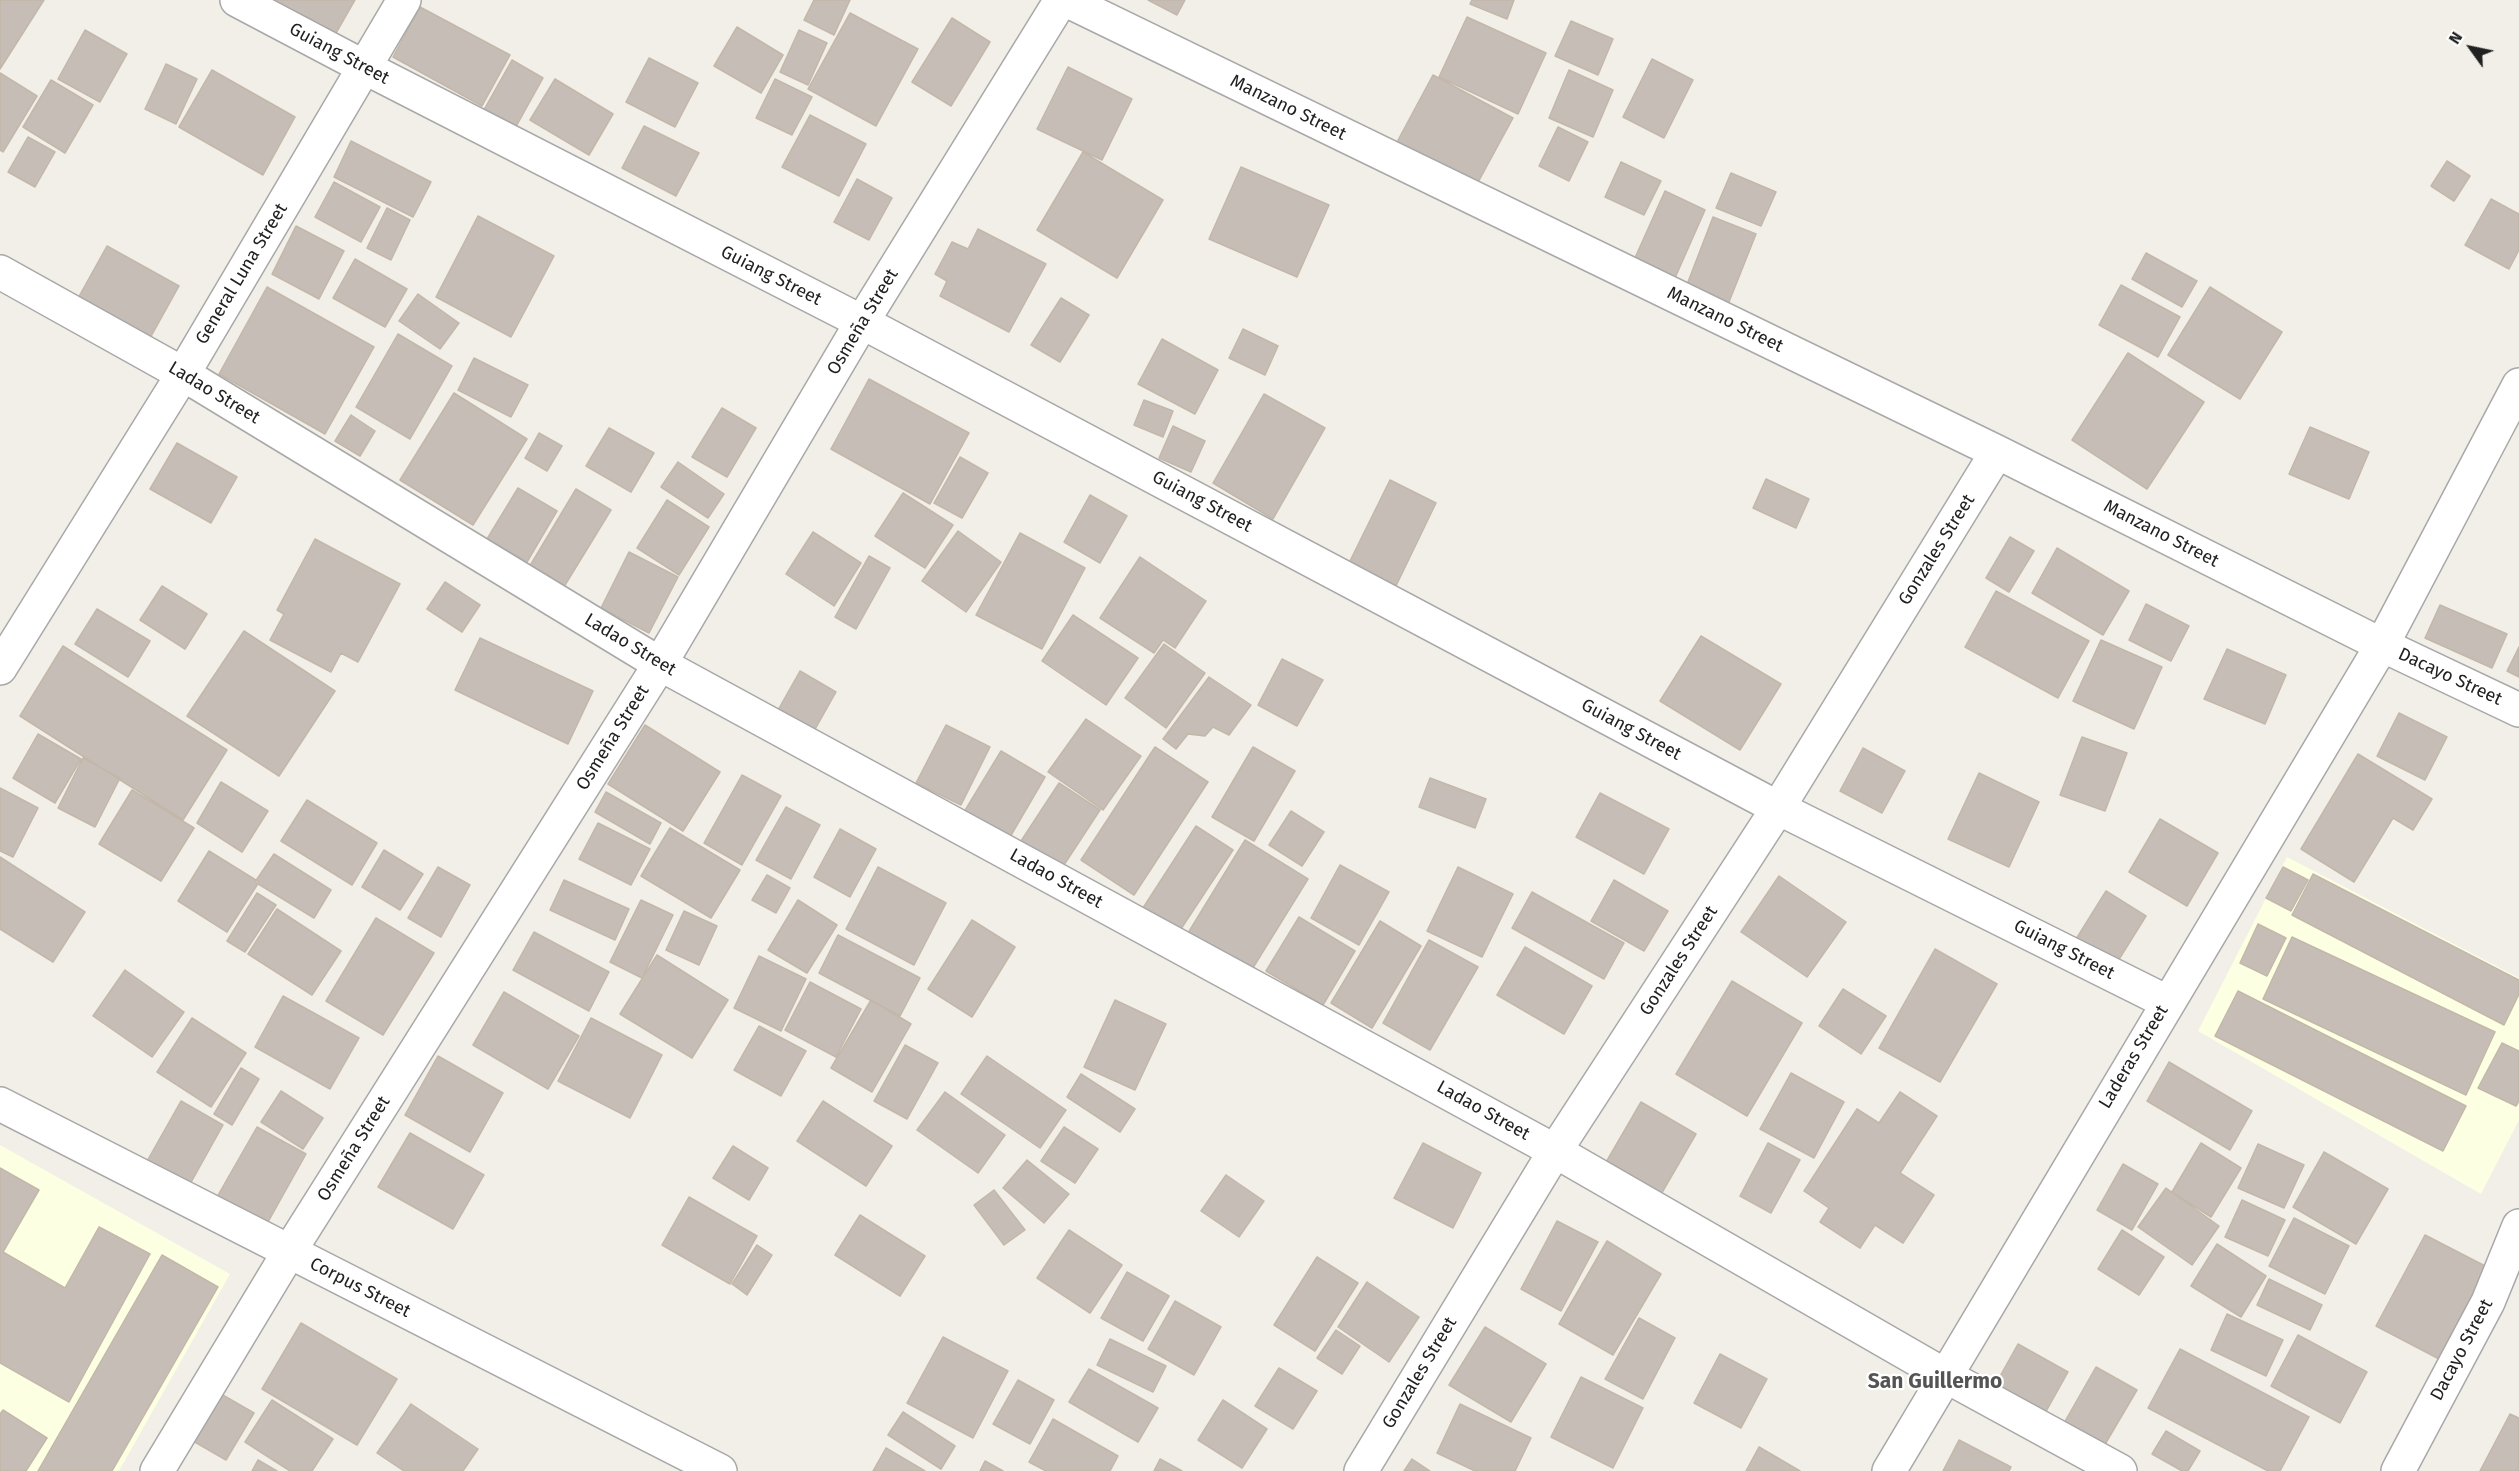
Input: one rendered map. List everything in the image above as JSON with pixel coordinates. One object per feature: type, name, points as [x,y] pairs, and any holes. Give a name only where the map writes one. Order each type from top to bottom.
[{"type":"street","name":"Guiang Street","points":[[237,0],[364,68],[862,322],[1778,808],[2167,1002]]},
{"type":"street","name":"General Luna Street","points":[[0,668],[183,374],[404,0]]},
{"type":"street","name":"Osmeña Street","points":[[157,1471],[289,1252],[660,664],[862,322],[1061,0]]},
{"type":"street","name":"Manzano Street","points":[[1066,0],[1997,452],[2382,645]]},
{"type":"street","name":"Ladao Street","points":[[0,272],[183,374],[660,664],[1555,1151],[1946,1376],[2120,1471]]},
{"type":"street","name":"Laderas Street","points":[[1889,1471],[2382,645],[2519,385]]},
{"type":"street","name":"Gonzales Street","points":[[1361,1471],[1555,1151],[1778,808],[1997,452]]},
{"type":"street","name":"Dacayo Street","points":[[2382,645],[2519,710]]},
{"type":"street","name":"Corpus Street","points":[[0,1104],[720,1471]]},
{"type":"street","name":"Dacayo Street","points":[[2398,1471],[2488,1302],[2519,1226]]},
{"type":"shaded area","points":[[2287,857],[2519,978],[2519,1120],[2481,1194],[2198,1031]]},
{"type":"shaded area","points":[[0,1145],[230,1274],[119,1471],[0,1471]]},
{"type":"building","points":[[0,0],[44,0],[0,69]]},
{"type":"building","points":[[256,0],[355,0],[331,42]]},
{"type":"building","points":[[814,0],[850,0],[834,35],[804,20]]},
{"type":"building","points":[[1148,0],[1185,0],[1177,15]]},
{"type":"building","points":[[1472,0],[1514,0],[1507,19],[1470,4]]},
{"type":"building","points":[[420,7],[510,55],[482,106],[393,57]]},
{"type":"building","points":[[850,13],[918,49],[876,126],[808,89]]},
{"type":"building","points":[[1467,17],[1546,53],[1518,114],[1439,77]]},
{"type":"building","points":[[952,18],[990,42],[951,106],[912,82]]},
{"type":"building","points":[[1571,21],[1613,39],[1598,75],[1555,56]]},
{"type":"building","points":[[737,27],[783,55],[761,93],[714,66]]},
{"type":"building","points":[[85,30],[127,54],[100,102],[58,79]]},
{"type":"building","points":[[799,30],[827,43],[808,85],[780,72]]},
{"type":"building","points":[[649,58],[698,83],[675,127],[626,102]]},
{"type":"building","points":[[1652,59],[1693,80],[1664,138],[1623,117]]},
{"type":"building","points":[[512,60],[543,78],[513,132],[481,115]]},
{"type":"building","points":[[166,64],[197,79],[176,124],[145,109]]},
{"type":"building","points":[[1068,67],[1132,99],[1102,160],[1037,129]]},
{"type":"building","points":[[212,70],[295,117],[263,175],[179,127]]},
{"type":"building","points":[[1569,70],[1613,90],[1593,137],[1549,118]]},
{"type":"building","points":[[0,73],[37,96],[3,152],[0,150]]},
{"type":"building","points":[[1433,75],[1513,118],[1476,186],[1397,142]]},
{"type":"building","points":[[555,79],[613,114],[589,155],[530,120]]},
{"type":"building","points":[[775,79],[812,97],[792,135],[756,118]]},
{"type":"building","points":[[51,80],[93,105],[65,153],[23,127]]},
{"type":"building","points":[[810,115],[866,144],[839,196],[782,167]]},
{"type":"building","points":[[644,126],[699,153],[676,196],[622,168]]},
{"type":"building","points":[[1558,127],[1588,142],[1569,181],[1539,166]]},
{"type":"building","points":[[28,137],[55,152],[35,187],[8,172]]},
{"type":"building","points":[[351,141],[431,182],[413,217],[334,177]]},
{"type":"building","points":[[1083,152],[1163,200],[1117,278],[1037,230]]},
{"type":"building","points":[[2447,161],[2470,176],[2454,201],[2431,186]]},
{"type":"building","points":[[1621,162],[1661,181],[1644,215],[1605,197]]},
{"type":"building","points":[[1241,167],[1329,205],[1297,277],[1209,239]]},
{"type":"building","points":[[1731,173],[1776,192],[1761,226],[1716,208]]},
{"type":"building","points":[[857,179],[892,198],[869,240],[834,222]]},
{"type":"building","points":[[334,182],[380,207],[361,242],[315,217]]},
{"type":"building","points":[[1665,191],[1705,210],[1675,278],[1634,260]]},
{"type":"building","points":[[2491,199],[2519,214],[2519,250],[2509,269],[2465,245]]},
{"type":"building","points":[[387,208],[410,220],[391,260],[367,248]]},
{"type":"building","points":[[478,216],[554,256],[511,337],[436,297]]},
{"type":"building","points":[[1713,217],[1756,234],[1725,312],[1683,295]]},
{"type":"building","points":[[296,226],[344,251],[319,299],[272,274]]},
{"type":"building","points":[[978,229],[1046,264],[1009,332],[940,296],[947,281],[935,274],[952,242],[968,249]]},
{"type":"building","points":[[107,246],[179,286],[149,340],[77,300]]},
{"type":"building","points":[[2146,253],[2197,281],[2182,307],[2132,279]]},
{"type":"building","points":[[355,259],[407,289],[385,327],[333,298]]},
{"type":"building","points":[[2121,285],[2180,317],[2158,357],[2099,325]]},
{"type":"building","points":[[267,287],[374,347],[325,434],[219,374]]},
{"type":"building","points":[[2210,287],[2282,332],[2240,399],[2168,355]]},
{"type":"building","points":[[418,294],[459,323],[440,349],[399,321]]},
{"type":"building","points":[[1061,298],[1089,315],[1060,362],[1031,345]]},
{"type":"building","points":[[1243,329],[1278,346],[1265,375],[1229,358]]},
{"type":"building","points":[[398,334],[452,366],[410,439],[356,407]]},
{"type":"building","points":[[1162,339],[1218,370],[1195,414],[1138,384]]},
{"type":"building","points":[[2128,353],[2204,402],[2147,489],[2072,440]]},
{"type":"building","points":[[474,358],[528,385],[511,417],[458,390]]},
{"type":"building","points":[[869,379],[969,433],[930,504],[831,449]]},
{"type":"building","points":[[454,393],[527,439],[473,525],[400,480]]},
{"type":"building","points":[[1264,394],[1325,428],[1273,519],[1213,483]]},
{"type":"building","points":[[1144,400],[1173,411],[1163,437],[1134,425]]},
{"type":"building","points":[[722,408],[756,428],[727,477],[692,457]]},
{"type":"building","points":[[351,415],[375,431],[360,456],[335,441]]},
{"type":"building","points":[[1173,426],[1205,441],[1191,472],[1159,458]]},
{"type":"building","points":[[2310,427],[2369,452],[2349,499],[2289,474]]},
{"type":"building","points":[[609,428],[654,453],[631,492],[586,466]]},
{"type":"building","points":[[539,433],[562,446],[547,471],[525,458]]},
{"type":"building","points":[[177,443],[237,477],[211,523],[150,489]]},
{"type":"building","points":[[960,457],[988,473],[962,518],[934,503]]},
{"type":"building","points":[[678,462],[724,494],[708,518],[661,487]]},
{"type":"building","points":[[1766,479],[1809,499],[1796,528],[1753,508]]},
{"type":"building","points":[[1390,480],[1436,503],[1395,588],[1348,565]]},
{"type":"building","points":[[518,488],[557,511],[527,562],[487,539]]},
{"type":"building","points":[[576,489],[611,510],[562,590],[528,569]]},
{"type":"building","points":[[903,493],[953,525],[925,568],[875,536]]},
{"type":"building","points":[[1090,495],[1127,516],[1100,563],[1064,542]]},
{"type":"building","points":[[667,500],[709,527],[679,575],[637,548]]},
{"type":"building","points":[[958,531],[1001,562],[966,612],[922,581]]},
{"type":"building","points":[[813,532],[861,563],[834,606],[786,574]]},
{"type":"building","points":[[1020,533],[1085,568],[1042,649],[976,615]]},
{"type":"building","points":[[2010,537],[2034,551],[2009,592],[1986,578]]},
{"type":"building","points":[[315,539],[400,584],[358,662],[341,653],[331,672],[270,640],[284,614],[277,610]]},
{"type":"building","points":[[2057,548],[2129,591],[2103,635],[2032,593]]},
{"type":"building","points":[[629,552],[678,577],[649,633],[601,608]]},
{"type":"building","points":[[869,556],[890,568],[856,629],[835,617]]},
{"type":"building","points":[[1140,557],[1206,601],[1175,648],[1163,640],[1154,653],[1100,618]]},
{"type":"building","points":[[445,582],[480,605],[462,632],[427,609]]},
{"type":"building","points":[[162,586],[207,614],[185,649],[140,620]]},
{"type":"building","points":[[1996,591],[2089,641],[2058,698],[1965,647]]},
{"type":"building","points":[[2146,604],[2189,626],[2171,661],[2129,640]]},
{"type":"building","points":[[2440,605],[2507,634],[2492,668],[2425,638]]},
{"type":"building","points":[[97,609],[150,641],[128,677],[75,644]]},
{"type":"building","points":[[1073,615],[1138,658],[1106,705],[1042,661]]},
{"type":"building","points":[[244,631],[335,691],[279,776],[187,716]]},
{"type":"building","points":[[1701,636],[1781,684],[1740,750],[1660,701]]},
{"type":"building","points":[[480,638],[593,691],[568,744],[455,690]]},
{"type":"building","points":[[2101,640],[2162,667],[2134,729],[2073,701]]},
{"type":"building","points":[[1164,644],[1205,673],[1166,728],[1125,698]]},
{"type":"building","points":[[63,646],[227,750],[183,820],[20,716]]},
{"type":"building","points":[[2519,647],[2519,677],[2507,671]]},
{"type":"building","points":[[2227,649],[2286,675],[2265,724],[2204,699]]},
{"type":"building","points":[[1282,659],[1323,680],[1297,726],[1258,705]]},
{"type":"building","points":[[800,671],[836,692],[809,740],[773,719]]},
{"type":"building","points":[[1209,677],[1251,705],[1229,735],[1213,727],[1205,736],[1188,734],[1176,749],[1163,739]]},
{"type":"building","points":[[2399,713],[2447,737],[2425,780],[2377,756]]},
{"type":"building","points":[[1086,719],[1141,756],[1103,810],[1048,772]]},
{"type":"building","points":[[645,725],[720,772],[683,831],[608,784]]},
{"type":"building","points":[[946,725],[990,747],[961,805],[916,783]]},
{"type":"building","points":[[38,734],[81,759],[55,803],[13,778]]},
{"type":"building","points":[[2082,737],[2127,753],[2105,811],[2060,795]]},
{"type":"building","points":[[1155,747],[1208,782],[1134,895],[1081,860]]},
{"type":"building","points":[[1253,747],[1295,771],[1254,841],[1212,817]]},
{"type":"building","points":[[1863,748],[1905,771],[1882,813],[1840,791]]},
{"type":"building","points":[[1001,751],[1045,777],[1003,849],[958,822]]},
{"type":"building","points":[[2358,754],[2432,799],[2413,830],[2393,818],[2354,882],[2301,849]]},
{"type":"building","points":[[83,758],[120,778],[95,827],[58,808]]},
{"type":"building","points":[[1979,773],[2039,802],[2009,867],[1948,839]]},
{"type":"building","points":[[742,775],[781,796],[742,865],[704,843]]},
{"type":"building","points":[[1430,778],[1486,799],[1475,828],[1419,807]]},
{"type":"building","points":[[221,782],[268,811],[242,852],[197,823]]},
{"type":"building","points":[[1059,783],[1100,810],[1062,868],[1021,841]]},
{"type":"building","points":[[0,788],[38,808],[13,857],[0,851]]},
{"type":"building","points":[[132,790],[194,828],[161,881],[99,844]]},
{"type":"building","points":[[606,792],[661,823],[650,844],[595,812]]},
{"type":"building","points":[[1600,793],[1669,829],[1644,874],[1576,837]]},
{"type":"building","points":[[307,800],[377,843],[352,885],[281,841]]},
{"type":"building","points":[[786,807],[820,825],[791,879],[756,860]]},
{"type":"building","points":[[1291,811],[1324,832],[1302,866],[1269,845]]},
{"type":"building","points":[[2160,819],[2218,853],[2187,906],[2129,872]]},
{"type":"building","points":[[598,823],[650,849],[631,885],[579,859]]},
{"type":"building","points":[[1196,826],[1233,850],[1177,935],[1141,911]]},
{"type":"building","points":[[670,828],[740,870],[711,918],[641,876]]},
{"type":"building","points":[[840,829],[876,849],[850,897],[814,877]]},
{"type":"building","points":[[1245,840],[1308,879],[1251,971],[1188,933]]},
{"type":"building","points":[[384,850],[423,874],[400,910],[362,887]]},
{"type":"building","points":[[209,851],[259,882],[227,932],[178,901]]},
{"type":"building","points":[[274,854],[331,890],[314,918],[255,882]]},
{"type":"building","points":[[0,857],[85,912],[53,962],[0,929]]},
{"type":"building","points":[[1340,865],[1389,892],[1359,945],[1311,918]]},
{"type":"building","points":[[438,867],[470,885],[441,937],[408,918]]},
{"type":"building","points":[[878,867],[946,903],[914,965],[846,929]]},
{"type":"building","points":[[1458,867],[1513,894],[1482,957],[1427,931]]},
{"type":"building","points":[[2283,867],[2308,880],[2291,911],[2266,898]]},
{"type":"building","points":[[2313,874],[2519,980],[2519,994],[2504,1025],[2292,915]]},
{"type":"building","points":[[767,875],[790,888],[776,913],[752,900]]},
{"type":"building","points":[[1779,876],[1846,922],[1807,977],[1741,932]]},
{"type":"building","points":[[564,880],[629,909],[615,940],[550,910]]},
{"type":"building","points":[[1614,880],[1668,911],[1644,951],[1591,921]]},
{"type":"building","points":[[2106,891],[2146,916],[2113,969],[2073,944]]},
{"type":"building","points":[[1532,892],[1624,943],[1604,979],[1512,928]]},
{"type":"building","points":[[257,893],[276,905],[245,952],[227,941]]},
{"type":"building","points":[[641,900],[673,915],[642,978],[610,962]]},
{"type":"building","points":[[798,900],[837,925],[807,973],[768,950]]},
{"type":"building","points":[[277,909],[341,951],[312,995],[248,954]]},
{"type":"building","points":[[684,911],[717,926],[699,965],[666,950]]},
{"type":"building","points":[[1299,917],[1355,951],[1323,1005],[1266,971]]},
{"type":"building","points":[[376,918],[434,953],[383,1035],[326,1001]]},
{"type":"building","points":[[972,920],[1015,947],[972,1017],[928,989]]},
{"type":"building","points":[[1380,921],[1421,946],[1372,1028],[1331,1003]]},
{"type":"building","points":[[2258,924],[2286,938],[2267,976],[2240,963]]},
{"type":"building","points":[[534,932],[609,972],[589,1011],[513,970]]},
{"type":"building","points":[[838,935],[920,978],[900,1016],[819,973]]},
{"type":"building","points":[[2292,937],[2495,1032],[2466,1095],[2263,999]]},
{"type":"building","points":[[1429,940],[1478,967],[1430,1050],[1383,1023]]},
{"type":"building","points":[[1525,947],[1592,986],[1564,1034],[1497,995]]},
{"type":"building","points":[[1935,949],[1997,984],[1940,1082],[1879,1048]]},
{"type":"building","points":[[657,955],[728,1000],[692,1058],[620,1014]]},
{"type":"building","points":[[759,956],[806,979],[781,1031],[734,1008]]},
{"type":"building","points":[[125,970],[184,1012],[152,1057],[93,1016]]},
{"type":"building","points":[[1732,981],[1802,1023],[1747,1116],[1676,1074]]},
{"type":"building","points":[[810,982],[861,1009],[836,1057],[785,1030]]},
{"type":"building","points":[[1843,989],[1886,1016],[1861,1054],[1819,1026]]},
{"type":"building","points":[[2238,991],[2466,1106],[2443,1151],[2215,1036]]},
{"type":"building","points":[[504,992],[579,1036],[548,1089],[473,1045]]},
{"type":"building","points":[[283,996],[359,1038],[330,1089],[255,1047]]},
{"type":"building","points":[[871,1000],[911,1024],[872,1092],[831,1068]]},
{"type":"building","points":[[1115,1000],[1166,1024],[1135,1090],[1084,1067]]},
{"type":"building","points":[[192,1018],[246,1053],[211,1107],[157,1072]]},
{"type":"building","points":[[591,1018],[662,1055],[630,1118],[558,1081]]},
{"type":"building","points":[[759,1026],[806,1051],[781,1096],[734,1070]]},
{"type":"building","points":[[2502,1043],[2519,1051],[2519,1101],[2516,1106],[2478,1088]]},
{"type":"building","points":[[905,1045],[938,1063],[907,1119],[874,1101]]},
{"type":"building","points":[[438,1056],[503,1093],[470,1152],[405,1115]]},
{"type":"building","points":[[987,1056],[1066,1110],[1040,1148],[961,1094]]},
{"type":"building","points":[[2169,1062],[2252,1111],[2230,1150],[2147,1101]]},
{"type":"building","points":[[241,1068],[259,1079],[232,1125],[214,1114]]},
{"type":"building","points":[[1791,1073],[1844,1102],[1814,1158],[1760,1129]]},
{"type":"building","points":[[1081,1074],[1135,1109],[1120,1132],[1067,1097]]},
{"type":"building","points":[[281,1091],[323,1118],[303,1149],[261,1122]]},
{"type":"building","points":[[945,1092],[1005,1135],[978,1173],[917,1130]]},
{"type":"building","points":[[1900,1092],[1937,1116],[1900,1173],[1934,1195],[1903,1243],[1875,1225],[1860,1248],[1820,1222],[1829,1208],[1804,1191],[1857,1109],[1879,1123]]},
{"type":"building","points":[[181,1101],[223,1125],[189,1186],[146,1163]]},
{"type":"building","points":[[823,1101],[892,1146],[866,1186],[797,1141]]},
{"type":"building","points":[[1641,1102],[1696,1134],[1660,1196],[1605,1164]]},
{"type":"building","points":[[257,1127],[306,1154],[263,1231],[213,1204]]},
{"type":"building","points":[[1064,1127],[1098,1149],[1075,1183],[1041,1161]]},
{"type":"building","points":[[410,1133],[484,1175],[453,1229],[378,1187]]},
{"type":"building","points":[[1423,1143],[1481,1173],[1453,1228],[1394,1198]]},
{"type":"building","points":[[1768,1143],[1800,1160],[1771,1213],[1740,1196]]},
{"type":"building","points":[[2201,1143],[2241,1168],[2211,1217],[2172,1192]]},
{"type":"building","points":[[2258,1144],[2304,1165],[2284,1208],[2238,1188]]},
{"type":"building","points":[[733,1146],[768,1168],[749,1200],[713,1178]]},
{"type":"building","points":[[2324,1152],[2388,1189],[2356,1244],[2293,1207]]},
{"type":"building","points":[[1027,1160],[1069,1194],[1044,1223],[1003,1188]]},
{"type":"building","points":[[2123,1164],[2158,1184],[2132,1230],[2097,1210]]},
{"type":"building","points":[[0,1168],[39,1190],[3,1252],[65,1288],[99,1227],[150,1254],[69,1402],[0,1363]]},
{"type":"building","points":[[1226,1175],[1264,1201],[1239,1237],[1201,1211]]},
{"type":"building","points":[[2166,1188],[2219,1226],[2192,1265],[2138,1227]]},
{"type":"building","points":[[994,1190],[1025,1230],[1004,1245],[974,1205]]},
{"type":"building","points":[[689,1197],[757,1236],[730,1284],[662,1245]]},
{"type":"building","points":[[2242,1200],[2285,1220],[2268,1256],[2225,1237]]},
{"type":"building","points":[[860,1215],[925,1256],[900,1296],[835,1255]]},
{"type":"building","points":[[2294,1218],[2349,1246],[2325,1294],[2269,1266]]},
{"type":"building","points":[[1557,1221],[1598,1242],[1561,1311],[1521,1289]]},
{"type":"building","points":[[1069,1230],[1122,1265],[1090,1313],[1037,1278]]},
{"type":"building","points":[[2122,1230],[2164,1257],[2139,1295],[2098,1269]]},
{"type":"building","points":[[2425,1235],[2489,1268],[2441,1360],[2376,1326]]},
{"type":"building","points":[[1607,1241],[1661,1274],[1613,1355],[1559,1324]]},
{"type":"building","points":[[2217,1244],[2266,1276],[2241,1317],[2191,1286]]},
{"type":"building","points":[[757,1245],[772,1255],[747,1295],[732,1284]]},
{"type":"building","points":[[162,1255],[218,1287],[112,1471],[38,1471]]},
{"type":"building","points":[[1317,1257],[1358,1283],[1315,1351],[1274,1325]]},
{"type":"building","points":[[1127,1272],[1169,1296],[1143,1341],[1101,1318]]},
{"type":"building","points":[[2269,1279],[2322,1305],[2310,1330],[2257,1305]]},
{"type":"building","points":[[1367,1282],[1419,1317],[1389,1362],[1338,1327]]},
{"type":"building","points":[[1175,1301],[1221,1327],[1194,1375],[1148,1349]]},
{"type":"building","points":[[2227,1314],[2283,1340],[2266,1376],[2211,1350]]},
{"type":"building","points":[[1639,1318],[1675,1338],[1643,1399],[1605,1379]]},
{"type":"building","points":[[301,1323],[397,1379],[357,1445],[262,1389]]},
{"type":"building","points":[[1485,1327],[1546,1364],[1511,1422],[1449,1385]]},
{"type":"building","points":[[1336,1330],[1360,1346],[1342,1374],[1317,1358]]},
{"type":"building","points":[[2298,1335],[2367,1372],[2340,1423],[2271,1386]]},
{"type":"building","points":[[943,1337],[1008,1371],[973,1438],[907,1403]]},
{"type":"building","points":[[1110,1339],[1166,1366],[1153,1392],[1097,1365]]},
{"type":"building","points":[[2018,1344],[2068,1372],[2039,1424],[1989,1396]]},
{"type":"building","points":[[2180,1349],[2309,1417],[2280,1471],[2268,1471],[2148,1408]]},
{"type":"building","points":[[1720,1354],[1767,1379],[1741,1428],[1694,1403]]},
{"type":"building","points":[[2096,1367],[2137,1390],[2104,1446],[2064,1423]]},
{"type":"building","points":[[1279,1368],[1317,1391],[1293,1429],[1255,1406]]},
{"type":"building","points":[[1089,1369],[1158,1408],[1138,1442],[1069,1402]]},
{"type":"building","points":[[1581,1377],[1643,1408],[1613,1468],[1551,1437]]},
{"type":"building","points":[[1018,1380],[1054,1400],[1030,1444],[993,1424]]},
{"type":"building","points":[[221,1394],[254,1413],[226,1460],[193,1441]]},
{"type":"building","points":[[272,1400],[333,1439],[312,1471],[290,1471],[245,1442]]},
{"type":"building","points":[[1223,1400],[1267,1429],[1242,1468],[1198,1440]]},
{"type":"building","points":[[411,1404],[478,1449],[463,1471],[404,1471],[377,1453]]},
{"type":"building","points":[[1460,1404],[1531,1438],[1515,1471],[1475,1471],[1437,1453]]},
{"type":"building","points":[[3,1410],[47,1438],[26,1471],[0,1471],[0,1414]]},
{"type":"building","points":[[903,1412],[955,1446],[941,1469],[888,1435]]},
{"type":"building","points":[[2510,1414],[2519,1418],[2519,1471],[2480,1471]]},
{"type":"building","points":[[1053,1419],[1118,1456],[1110,1471],[1046,1471],[1029,1462]]},
{"type":"building","points":[[2166,1431],[2200,1451],[2188,1471],[2182,1471],[2152,1454]]},
{"type":"building","points":[[1959,1440],[2011,1467],[2009,1471],[1943,1471]]},
{"type":"building","points":[[1759,1447],[1800,1471],[1746,1471]]},
{"type":"building","points":[[886,1448],[925,1471],[873,1471]]},
{"type":"building","points":[[1160,1459],[1182,1471],[1154,1471]]},
{"type":"building","points":[[1412,1459],[1430,1471],[1404,1471]]},
{"type":"building","points":[[258,1460],[277,1471],[252,1471]]},
{"type":"building","points":[[985,1461],[1003,1471],[980,1471]]},
{"type":"district","name":"San Guillermo","points":[[1935,1382]]}]
